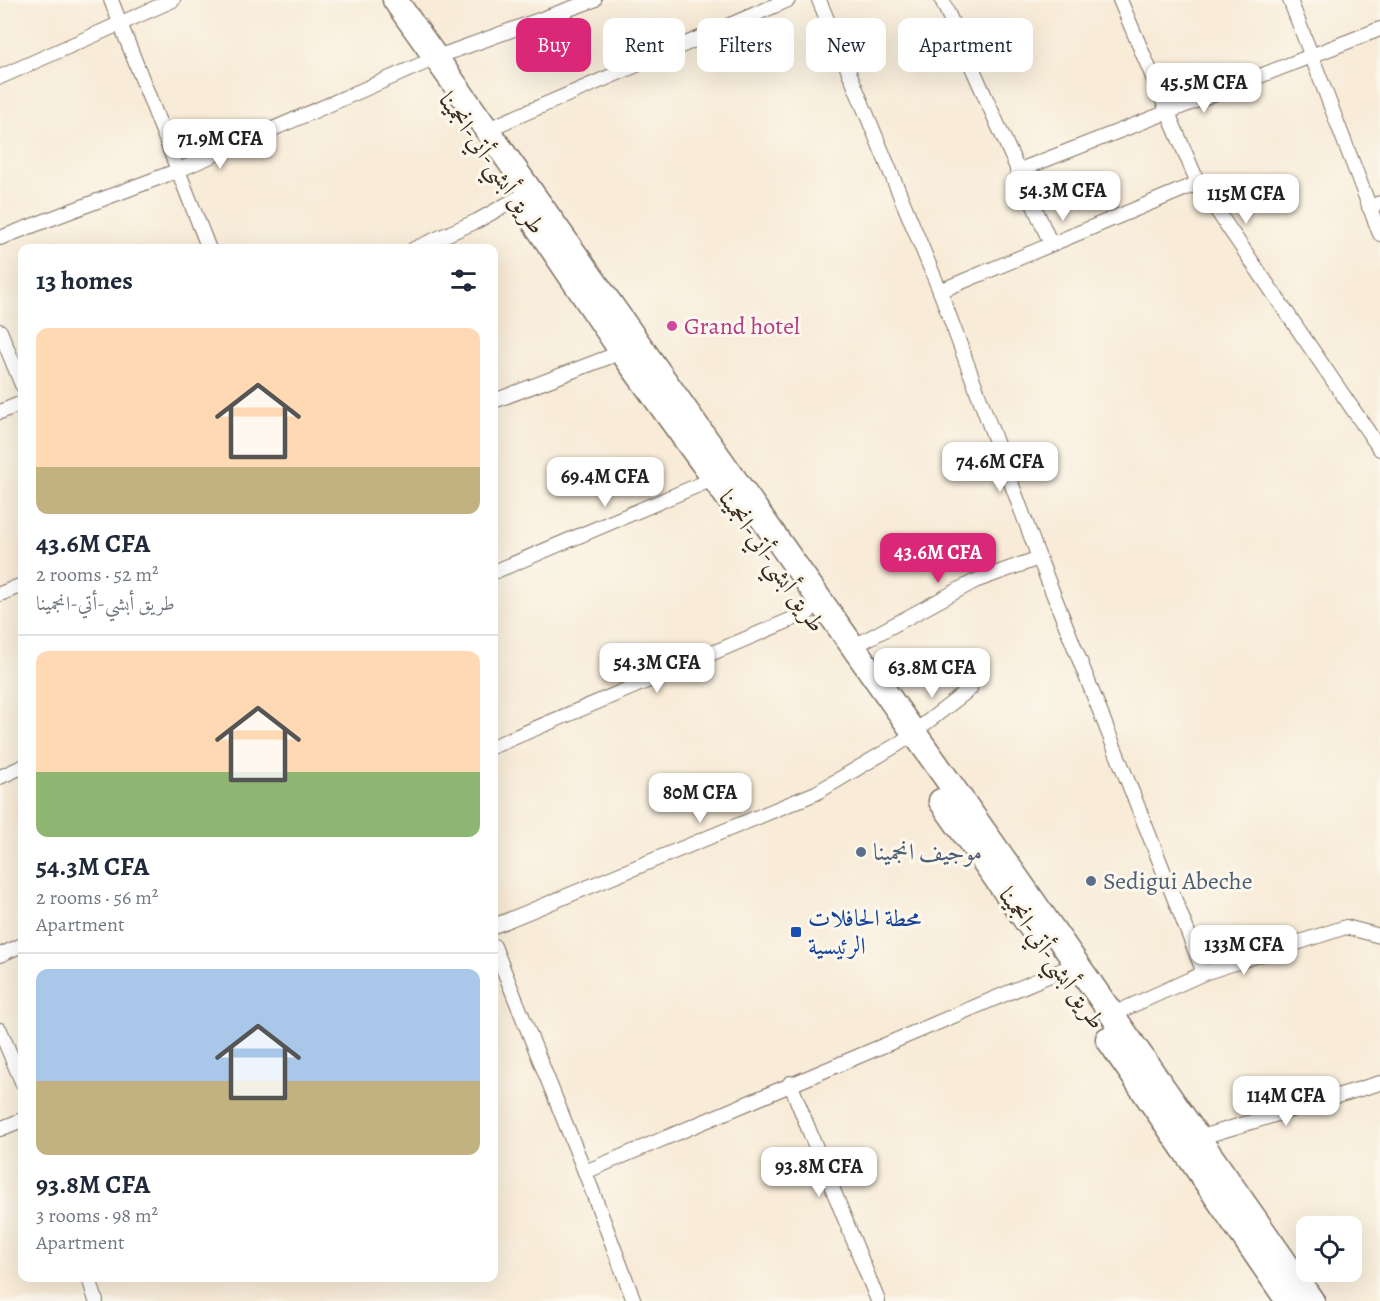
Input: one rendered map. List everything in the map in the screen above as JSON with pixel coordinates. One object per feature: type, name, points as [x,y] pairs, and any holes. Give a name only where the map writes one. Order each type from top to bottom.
[{"type":"highway","name":"طريق أبشي-أتي-انجمينا","points":[[376,0],[430,60],[518,198],[622,352],[722,475],[809,612],[907,738]]},
{"type":"highway","points":[[395,0],[430,60],[488,129],[722,475],[853,647],[907,738],[1000,869],[1111,1015],[1190,1141],[1312,1301]]},
{"type":"highway","name":"طريق أبشي-أتي-انجمينا","points":[[1000,869],[1062,970],[1190,1141],[1288,1301]]},
{"type":"street","points":[[111,0],[207,244]]},
{"type":"street","points":[[0,77],[173,0]]},
{"type":"street","points":[[0,237],[179,170],[430,60],[594,0]]},
{"type":"street","points":[[488,129],[788,0]]},
{"type":"street","points":[[819,0],[940,291],[1039,558],[1204,973]]},
{"type":"street","points":[[942,0],[1051,244]]},
{"type":"street","points":[[1120,0],[1198,183],[1380,449]]},
{"type":"street","points":[[1290,0],[1375,205],[1380,234]]},
{"type":"street","points":[[1017,171],[1380,29]]},
{"type":"street","points":[[940,291],[1198,183]]},
{"type":"street","points":[[425,244],[477,221],[518,198]]},
{"type":"street","points":[[0,331],[18,376]]},
{"type":"street","points":[[498,399],[622,352]]},
{"type":"street","points":[[0,412],[18,405]]},
{"type":"street","points":[[498,570],[722,475]]},
{"type":"street","points":[[853,647],[975,581],[1039,558]]},
{"type":"street","points":[[0,594],[18,587]]},
{"type":"street","points":[[498,744],[809,612]]},
{"type":"street","points":[[498,924],[816,793],[907,738],[970,689]]},
{"type":"street","points":[[0,777],[18,770]]},
{"type":"street","points":[[1111,1015],[1204,973],[1346,927],[1380,936]]},
{"type":"street","points":[[0,955],[18,947]]},
{"type":"street","points":[[498,956],[634,1301]]},
{"type":"street","points":[[585,1172],[790,1083],[1062,970]]},
{"type":"street","points":[[0,1030],[18,1073]]},
{"type":"street","points":[[790,1083],[878,1301]]},
{"type":"street","points":[[1190,1141],[1380,1083]]},
{"type":"street","points":[[0,1129],[18,1122]]},
{"type":"street","points":[[90,1282],[96,1301]]},
{"type":"place","name":"Grand hotel","points":[[672,326]]},
{"type":"place","name":"موجيف انجمينا","points":[[861,852]]},
{"type":"place","name":"Sedigui Abeche","points":[[1091,881]]},
{"type":"place","name":"محطة الحافلات الرئيسية","points":[[796,932]]}]
